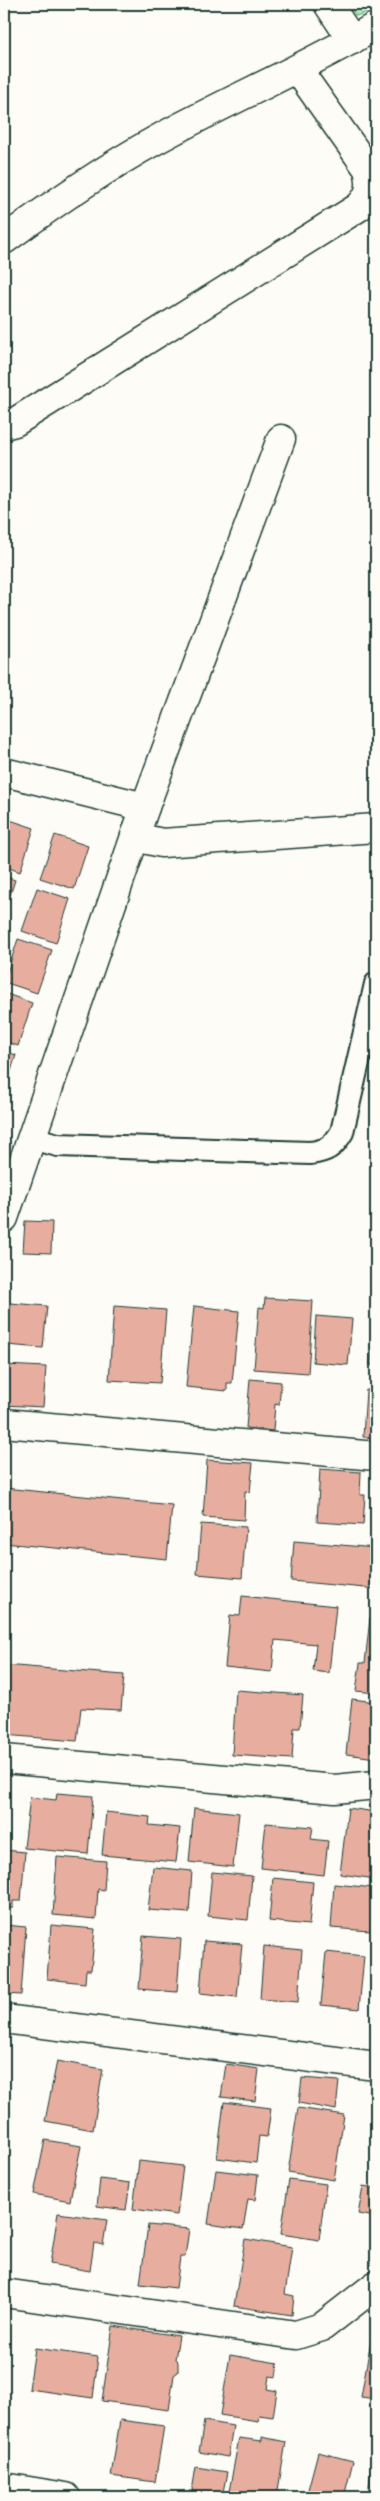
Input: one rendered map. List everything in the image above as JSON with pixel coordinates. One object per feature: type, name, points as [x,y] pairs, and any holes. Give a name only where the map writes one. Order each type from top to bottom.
[{"type":"street","points":[[328,4],[352,40]]},
{"type":"street","points":[[4,240],[72,190],[158,138],[298,70],[376,26]]},
{"type":"street","points":[[4,425],[15,422],[359,207],[370,196],[371,183],[368,169],[298,70]]},
{"type":"street","points":[[4,1218],[145,807],[281,439]]},
{"type":"street","points":[[4,772],[145,807]]},
{"type":"street","points":[[135,837],[162,843],[376,828]]},
{"type":"street","points":[[4,1423],[376,1456]]},
{"type":"street","points":[[4,1759],[335,1789],[376,1784]]},
{"type":"street","points":[[4,2019],[376,2066]]},
{"type":"street","points":[[4,2293],[296,2335],[322,2327],[376,2285]]},
{"type":"street","points":[[4,2487],[66,2497]]},
{"type":"lane","points":[[31,1138],[58,1145],[310,1153],[325,1151],[334,1145],[342,1132],[376,984]]},
{"type":"green space","points":[[347,4],[376,4],[363,14],[356,16]]},
{"type":"building","points":[[4,818],[34,828],[20,872],[4,866]]},
{"type":"building","points":[[55,835],[88,846],[74,889],[40,878]]},
{"type":"building","points":[[4,876],[15,880],[4,914]]},
{"type":"building","points":[[37,888],[70,899],[56,943],[22,931]]},
{"type":"building","points":[[18,939],[52,950],[37,993],[4,982]]},
{"type":"building","points":[[4,993],[32,1003],[18,1046],[4,1041]]},
{"type":"building","points":[[4,1051],[16,1055],[4,1093]]},
{"type":"building","points":[[25,1221],[52,1222],[51,1253],[23,1252]]},
{"type":"building","points":[[265,1298],[313,1301],[308,1373],[254,1369],[259,1307],[264,1308]]},
{"type":"building","points":[[10,1303],[47,1306],[43,1348],[6,1345]]},
{"type":"building","points":[[376,1305],[376,1366],[370,1365]]},
{"type":"building","points":[[114,1306],[166,1310],[160,1383],[109,1380]]},
{"type":"building","points":[[194,1306],[239,1311],[232,1383],[227,1383],[227,1391],[186,1387]]},
{"type":"building","points":[[316,1316],[352,1319],[348,1365],[313,1362]]},
{"type":"building","points":[[4,1365],[46,1367],[43,1407],[4,1405]]},
{"type":"building","points":[[250,1379],[281,1382],[279,1405],[275,1404],[273,1431],[246,1428]]},
{"type":"building","points":[[366,1390],[376,1391],[376,1438],[363,1437]]},
{"type":"building","points":[[207,1460],[253,1463],[250,1492],[245,1491],[244,1520],[203,1517]]},
{"type":"building","points":[[320,1469],[361,1472],[360,1495],[365,1495],[363,1525],[317,1522]]},
{"type":"building","points":[[4,1488],[172,1505],[167,1559],[4,1543]]},
{"type":"building","points":[[201,1524],[246,1527],[242,1578],[197,1574]]},
{"type":"building","points":[[294,1541],[376,1548],[376,1589],[291,1581]]},
{"type":"building","points":[[242,1596],[336,1606],[329,1673],[313,1671],[316,1644],[275,1640],[272,1672],[225,1667],[230,1615],[240,1616]]},
{"type":"building","points":[[370,1618],[376,1619],[376,1693],[356,1691],[360,1663],[365,1663]]},
{"type":"building","points":[[4,1665],[124,1675],[121,1710],[81,1708],[77,1741],[4,1735]]},
{"type":"building","points":[[236,1690],[303,1695],[300,1728],[294,1728],[292,1759],[232,1755]]},
{"type":"building","points":[[352,1699],[376,1702],[376,1758],[346,1754]]},
{"type":"building","points":[[57,1793],[93,1796],[88,1854],[24,1848],[30,1797],[56,1800]]},
{"type":"building","points":[[194,1808],[239,1813],[233,1867],[189,1862]]},
{"type":"building","points":[[348,1808],[376,1812],[376,1879],[340,1874]]},
{"type":"building","points":[[106,1812],[150,1817],[149,1825],[180,1828],[176,1862],[102,1855]]},
{"type":"building","points":[[266,1823],[313,1827],[311,1839],[328,1841],[324,1875],[261,1868]]},
{"type":"building","points":[[4,1850],[25,1852],[21,1901],[13,1901],[13,1908],[4,1908]]},
{"type":"building","points":[[57,1857],[106,1861],[104,1890],[98,1889],[96,1919],[53,1915]]},
{"type":"building","points":[[153,1867],[192,1871],[189,1913],[148,1910]]},
{"type":"building","points":[[212,1872],[252,1876],[248,1920],[208,1916]]},
{"type":"building","points":[[273,1878],[313,1882],[309,1925],[269,1921]]},
{"type":"building","points":[[334,1884],[375,1888],[370,1931],[331,1928]]},
{"type":"building","points":[[4,1925],[26,1927],[21,1995],[4,1994]]},
{"type":"building","points":[[51,1925],[95,1929],[91,1970],[86,1970],[85,1983],[47,1979]]},
{"type":"building","points":[[143,1936],[181,1939],[177,1992],[139,1989]]},
{"type":"building","points":[[204,1941],[242,1944],[237,1997],[200,1993]]},
{"type":"building","points":[[264,1946],[302,1950],[298,2002],[260,1999]]},
{"type":"building","points":[[326,1952],[364,1956],[359,2009],[321,2005]]},
{"type":"building","points":[[57,2061],[103,2069],[93,2130],[45,2121]]},
{"type":"building","points":[[226,2064],[259,2069],[255,2101],[221,2097]]},
{"type":"building","points":[[302,2078],[339,2081],[336,2110],[299,2103]]},
{"type":"building","points":[[224,2102],[271,2108],[267,2137],[259,2136],[256,2163],[217,2158]]},
{"type":"building","points":[[298,2108],[344,2115],[334,2180],[288,2172]]},
{"type":"building","points":[[45,2140],[81,2146],[70,2201],[34,2194]]},
{"type":"building","points":[[139,2161],[183,2166],[177,2215],[133,2209]]},
{"type":"building","points":[[216,2170],[258,2175],[255,2200],[248,2199],[243,2229],[208,2224]]},
{"type":"building","points":[[100,2179],[130,2183],[126,2210],[97,2206]]},
{"type":"building","points":[[289,2179],[326,2184],[319,2240],[281,2234]]},
{"type":"building","points":[[363,2186],[376,2188],[376,2217],[358,2214]]},
{"type":"building","points":[[58,2213],[107,2220],[103,2245],[94,2243],[90,2271],[50,2264]]},
{"type":"building","points":[[148,2225],[189,2229],[185,2257],[180,2257],[176,2288],[140,2284]]},
{"type":"building","points":[[245,2239],[292,2247],[285,2294],[294,2296],[292,2315],[234,2306]]},
{"type":"building","points":[[113,2326],[179,2336],[175,2359],[178,2362],[178,2372],[174,2375],[169,2410],[102,2401]]},
{"type":"building","points":[[371,2340],[376,2341],[376,2399],[361,2397]]},
{"type":"building","points":[[35,2348],[98,2357],[93,2398],[29,2389]]},
{"type":"building","points":[[230,2355],[278,2363],[276,2377],[269,2376],[267,2389],[277,2391],[273,2417],[259,2415],[258,2421],[220,2415]]},
{"type":"building","points":[[120,2420],[164,2426],[155,2482],[111,2476]]},
{"type":"building","points":[[204,2421],[233,2426],[228,2457],[199,2452]]},
{"type":"building","points":[[262,2437],[286,2442],[277,2496],[257,2493],[257,2497],[228,2497],[239,2438],[262,2441]]},
{"type":"building","points":[[373,2450],[376,2451],[376,2497],[368,2497]]},
{"type":"building","points":[[318,2452],[353,2461],[344,2497],[306,2497]]},
{"type":"building","points":[[196,2467],[227,2472],[222,2497],[191,2497]]}]
